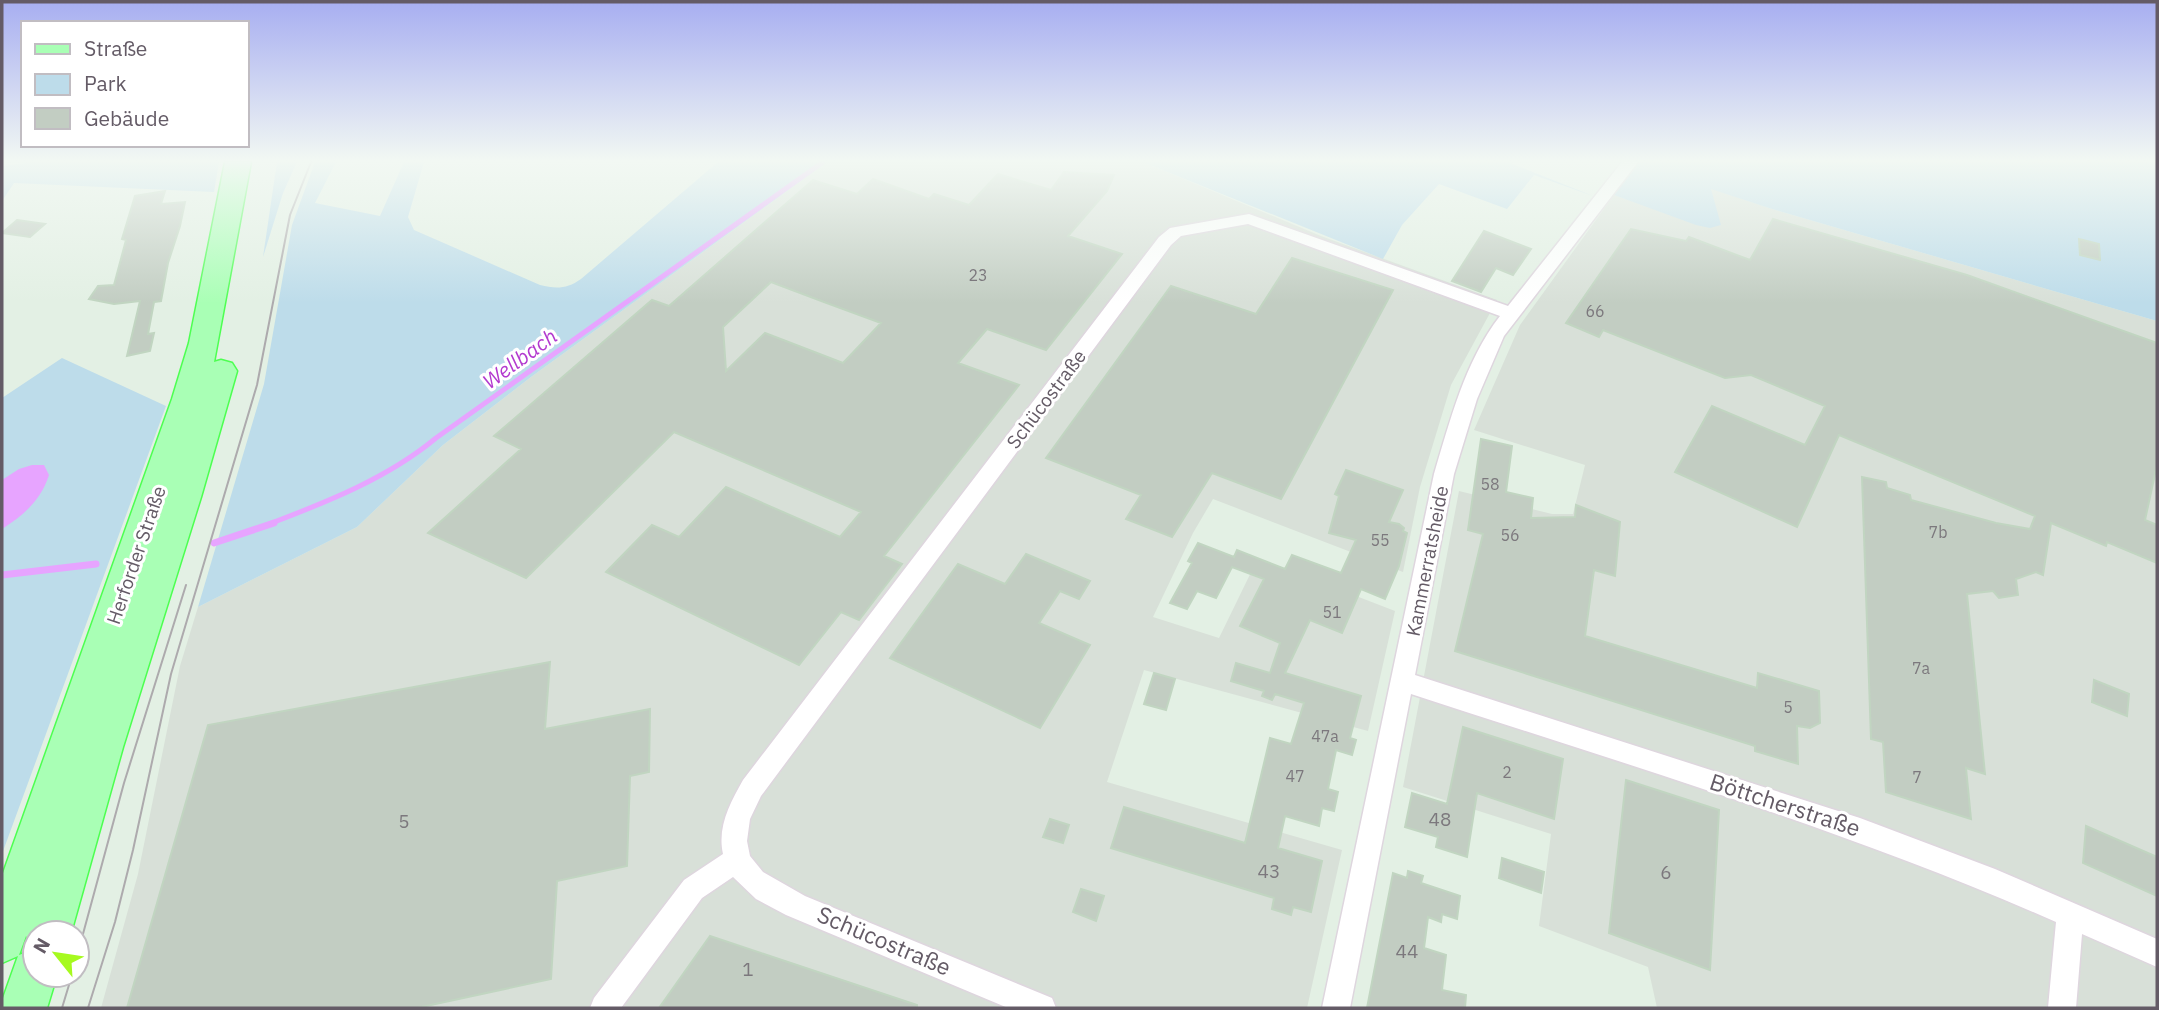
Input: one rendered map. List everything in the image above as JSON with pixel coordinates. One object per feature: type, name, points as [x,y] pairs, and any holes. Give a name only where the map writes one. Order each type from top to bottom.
[{"type":"main road","name":"Herforder Straße","points":[[25,919],[188,399],[204,343],[229,209]]},
{"type":"main road","name":"Herforder Straße","points":[[26,919],[102,747],[212,403],[230,335],[252,209]]},
{"type":"main road","points":[[23,1008],[29,989]]},
{"type":"street","name":"Kammerratsheide","points":[[1336,1008],[1450,450],[1483,360],[1496,334],[1593,209]]},
{"type":"street","name":"Schücostraße","points":[[1042,1008],[766,890],[754,882],[737,860],[733,834],[736,817],[752,788],[1169,236],[1204,225],[1249,219],[1511,314]]},
{"type":"street","name":"Böttcherstraße","points":[[1404,681],[1860,830],[2070,914],[2157,953]]},
{"type":"street","points":[[604,1008],[693,889],[737,860]]},
{"type":"street","points":[[2062,1008],[2070,914]]},
{"type":"shaded area","points":[[762,209],[1256,209],[1321,236],[1497,300],[1451,385],[1420,487],[1403,572],[1213,499],[1193,533],[1153,617],[1219,638],[1258,558],[1395,611],[1368,731],[1144,670],[1107,782],[1342,850],[1307,1008],[101,1008],[138,874],[180,666],[198,607],[357,527],[443,445],[531,377]]},
{"type":"shaded area","points":[[1604,209],[1656,209],[1711,228],[1711,209],[1772,209],[2157,321],[2157,1008],[1657,1008],[1648,967],[1539,926],[1551,834],[1403,787],[1459,491],[1552,514],[1573,514],[1585,465],[1474,430],[1520,325]]},
{"type":"shaded area","points":[[44,465],[49,475],[46,484],[31,506],[2,529],[2,480],[19,469]]},
{"type":"green space","points":[[270,209],[278,209],[263,257]]},
{"type":"green space","points":[[298,209],[346,209],[380,216],[383,209],[410,209],[408,217],[414,230],[540,285],[556,287],[571,285],[581,279],[663,209],[762,209],[531,377],[443,445],[357,527],[198,607],[264,384],[292,225]]},
{"type":"green space","points":[[1260,209],[1416,209],[1402,225],[1383,259]]},
{"type":"green space","points":[[1653,209],[1717,209],[1721,225],[1710,228]]},
{"type":"green space","points":[[1772,209],[2157,209],[2157,321]]},
{"type":"green space","points":[[62,358],[166,406],[2,854],[2,398]]},
{"type":"building","points":[[131,209],[184,209],[168,263],[161,301],[154,302],[148,334],[154,333],[150,351],[127,356],[140,301],[114,304],[89,299],[98,286],[114,285],[126,240],[122,239]]},
{"type":"building","points":[[780,209],[1091,209],[1068,236],[1122,254],[1046,350],[987,329],[958,363],[1019,385],[884,556],[902,564],[859,620],[841,612],[799,665],[606,572],[652,525],[679,537],[726,487],[840,537],[861,512],[674,432],[526,578],[428,533],[521,449],[494,436],[652,300],[669,306]],"holes":[[[771,282],[881,323],[843,363],[765,333],[726,371],[723,327]]]},
{"type":"building","points":[[1773,219],[1967,275],[2157,343],[2157,465],[2145,520],[2157,525],[2157,563],[2107,542],[2106,546],[2051,523],[2043,575],[2036,572],[2016,579],[2018,595],[1999,598],[1993,591],[1967,594],[1985,774],[1966,768],[1971,819],[1886,792],[1883,742],[1871,739],[1862,477],[1886,482],[1887,488],[1910,495],[1911,500],[1996,523],[2030,529],[2035,516],[1839,435],[1797,527],[1675,472],[1712,406],[1805,445],[1825,406],[1751,375],[1725,378],[1603,330],[1599,337],[1566,323],[1631,229],[1686,241],[1689,237],[1750,260]]},
{"type":"building","points":[[17,220],[45,224],[30,237],[2,233]]},
{"type":"building","points":[[1484,231],[1531,249],[1513,275],[1496,268],[1481,292],[1452,281]]},
{"type":"building","points":[[2079,239],[2099,244],[2100,260],[2080,255]]},
{"type":"building","points":[[1292,258],[1393,290],[1281,499],[1212,473],[1172,537],[1126,519],[1141,495],[1046,458],[1171,286],[1256,314]]},
{"type":"building","points":[[1481,439],[1512,446],[1506,492],[1533,498],[1531,518],[1575,517],[1576,505],[1620,522],[1615,576],[1594,570],[1585,636],[1757,688],[1758,673],[1819,691],[1820,723],[1810,728],[1797,726],[1798,764],[1755,751],[1755,746],[1455,651],[1483,534],[1468,530]]},
{"type":"building","points":[[1346,470],[1403,490],[1389,522],[1399,524],[1407,533],[1399,566],[1385,599],[1361,589],[1342,633],[1310,620],[1285,673],[1361,696],[1350,738],[1356,740],[1352,755],[1336,750],[1328,789],[1338,792],[1334,811],[1322,808],[1319,826],[1285,816],[1278,848],[1322,861],[1311,912],[1293,907],[1291,915],[1272,909],[1274,898],[1111,848],[1124,807],[1245,843],[1270,738],[1291,744],[1304,703],[1275,694],[1272,700],[1262,696],[1264,691],[1231,681],[1236,663],[1270,673],[1280,643],[1240,626],[1264,579],[1232,567],[1216,598],[1197,591],[1187,609],[1170,603],[1192,563],[1188,561],[1198,543],[1234,557],[1237,550],[1285,569],[1292,555],[1341,573],[1356,540],[1329,533],[1339,496],[1335,494]]},
{"type":"building","points":[[1026,554],[1090,581],[1079,599],[1060,591],[1039,623],[1090,645],[1040,728],[890,658],[958,564],[1005,584]]},
{"type":"building","points":[[550,662],[545,729],[650,709],[649,772],[630,776],[627,866],[557,881],[551,979],[417,1008],[127,1008],[208,725]]},
{"type":"building","points":[[1154,673],[1175,679],[1166,710],[1144,704]]},
{"type":"building","points":[[2094,680],[2129,694],[2127,716],[2092,702]]},
{"type":"building","points":[[1463,727],[1563,759],[1554,819],[1477,793],[1467,857],[1436,847],[1438,837],[1405,827],[1412,793],[1447,804]]},
{"type":"building","points":[[1626,780],[1719,810],[1710,970],[1609,933]]},
{"type":"building","points":[[1050,819],[1069,825],[1063,843],[1043,837]]},
{"type":"building","points":[[2086,826],[2157,857],[2157,896],[2083,863]]},
{"type":"building","points":[[1502,858],[1544,872],[1541,893],[1499,878]]},
{"type":"building","points":[[1408,871],[1423,876],[1421,883],[1460,896],[1457,919],[1442,914],[1441,922],[1428,917],[1424,948],[1446,955],[1442,990],[1466,995],[1465,1008],[1367,1008],[1393,873],[1407,878]]},
{"type":"building","points":[[1081,889],[1104,896],[1096,921],[1073,912]]},
{"type":"building","points":[[710,936],[917,1005],[917,1008],[659,1008]]},
{"type":"waterway","name":"Wellbach","points":[[269,524],[335,498],[398,465],[757,209]]},
{"type":"waterway","name":"Wellbach","points":[[214,543],[274,523]]},
{"type":"waterway","name":"Wellbach","points":[[2,575],[96,564]]},
{"type":"tram line","points":[[88,1008],[115,922],[133,850],[171,674],[257,385],[292,209]]},
{"type":"tram line","points":[[87,919],[124,783],[186,585]]},
{"type":"tram line","points":[[62,1008],[68,989]]}]
